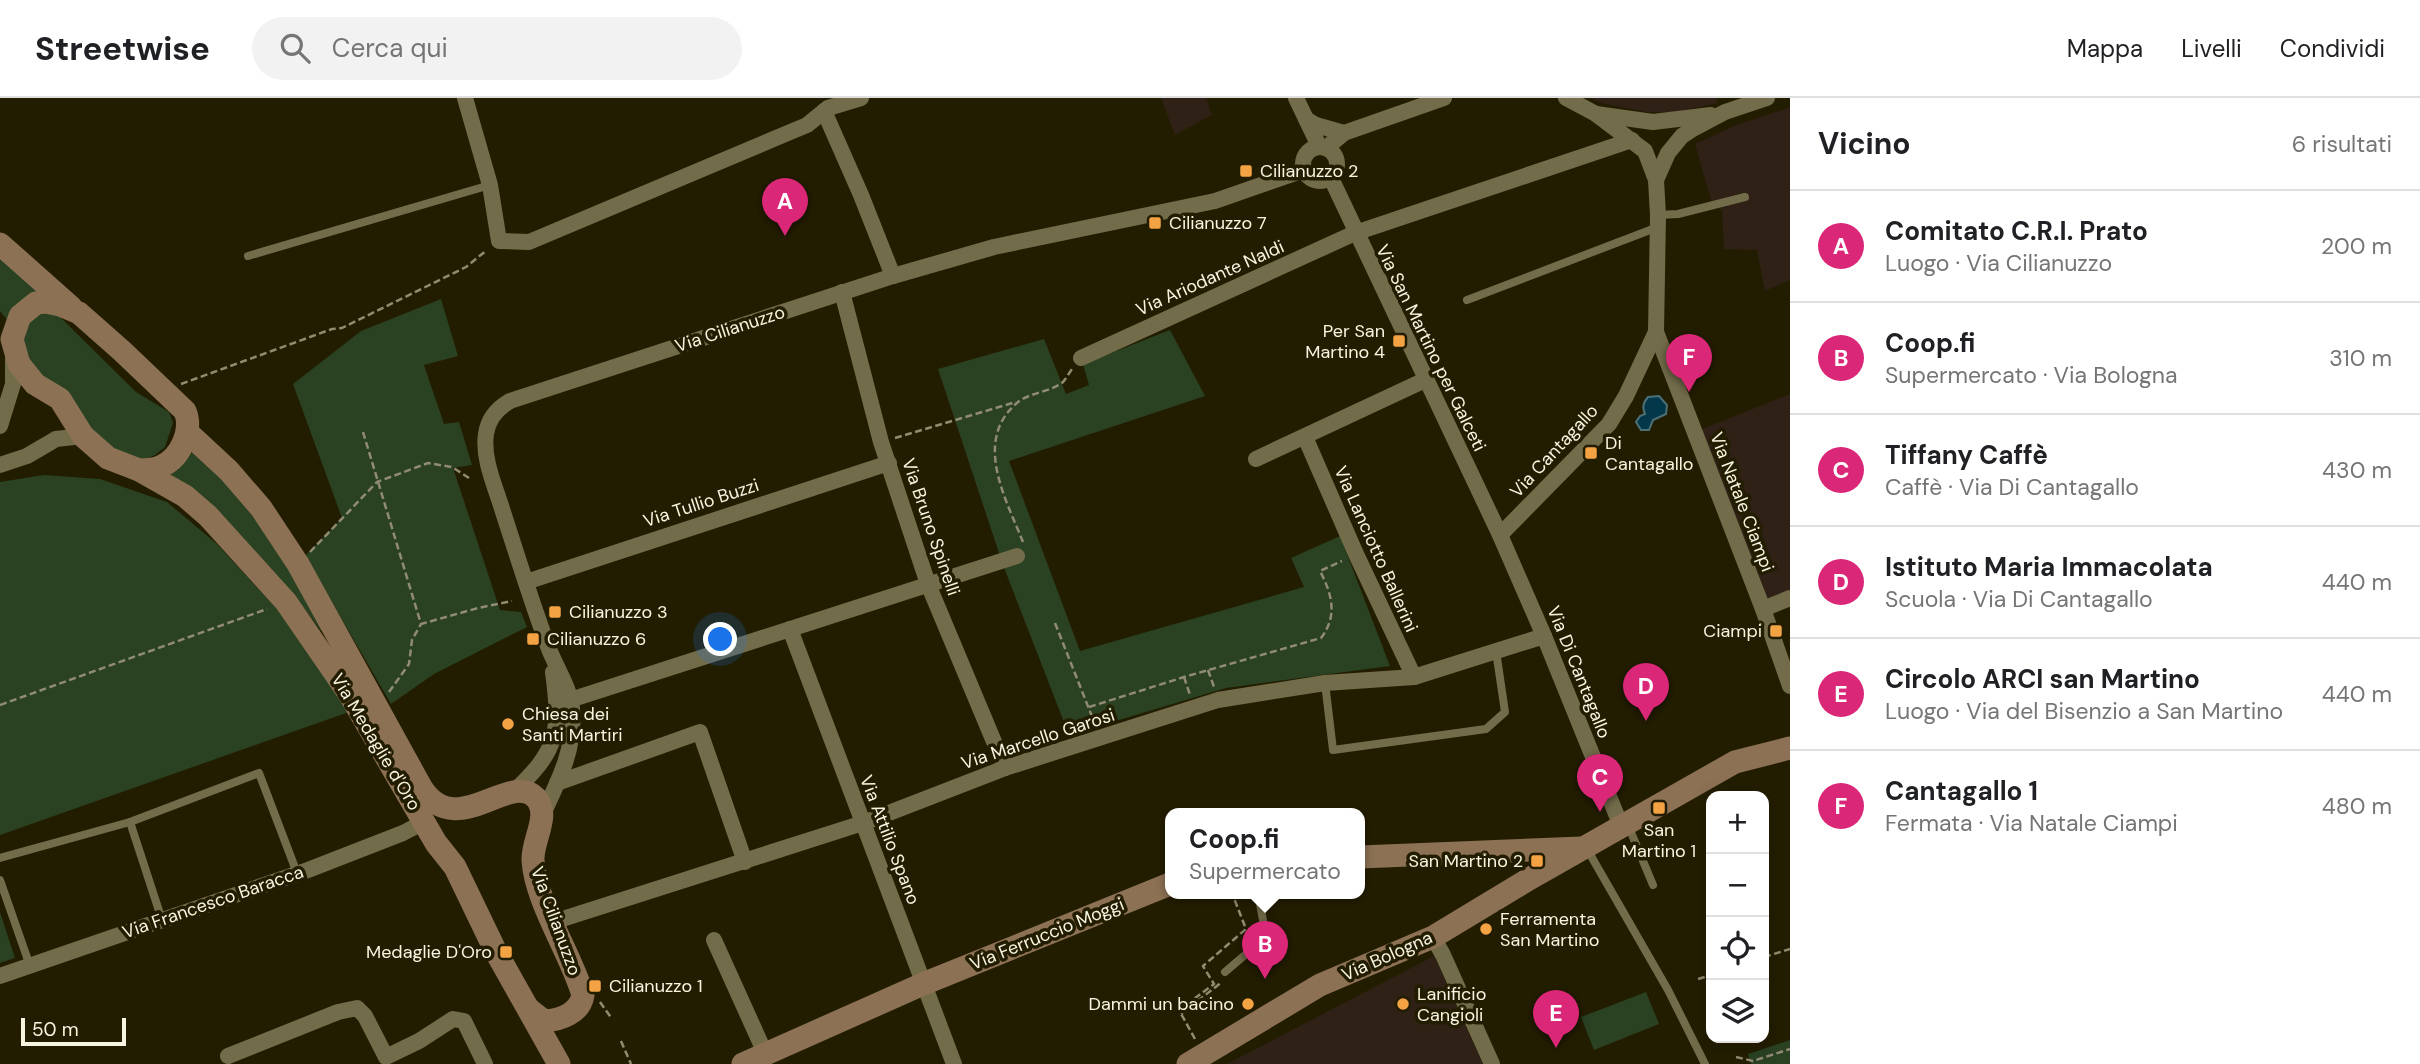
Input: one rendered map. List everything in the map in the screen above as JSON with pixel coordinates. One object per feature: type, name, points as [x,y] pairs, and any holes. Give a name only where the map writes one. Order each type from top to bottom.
[{"type":"street","points":[[465,98],[490,185],[499,241],[529,242],[807,125],[824,111],[861,98]]},
{"type":"street","points":[[1296,98],[1323,147],[1331,151],[1336,161],[1336,167],[1330,177],[1316,180],[1304,165]]},
{"type":"street","name":"Via Cilianuzzo","points":[[563,1017],[578,1007],[583,995],[536,878],[533,849],[542,816],[558,783],[569,751],[573,731],[570,700],[550,652],[491,471],[485,444],[491,419],[502,405],[893,275],[994,247],[1215,201],[1304,165],[1310,150],[1323,147],[1344,133],[1444,98]]},
{"type":"street","points":[[1566,98],[1596,114],[1632,140],[1648,156],[1656,180]]},
{"type":"street","name":"Via Cantagallo","points":[[1500,535],[1609,424],[1626,396],[1656,332],[1656,180],[1668,153],[1682,136],[1725,113],[1767,98]]},
{"type":"street","points":[[824,111],[893,275]]},
{"type":"street","points":[[1596,114],[1653,122],[1725,113]]},
{"type":"street","points":[[1306,119],[1316,125],[1344,133]]},
{"type":"street","name":"Via Ariodante Naldi","points":[[1081,358],[1355,233],[1632,140]]},
{"type":"street","name":"Via San Martino per Galceti","points":[[1330,177],[1500,535]]},
{"type":"street","name":"Via Medaglie d'Oro","points":[[0,244],[122,351],[185,411],[188,420],[187,432],[229,471],[261,508],[298,564],[421,787],[440,812]]},
{"type":"street","name":"Via Bruno Spinelli","points":[[842,292],[881,442],[928,584],[1004,768]]},
{"type":"street","name":"Via Medaglie d'Oro","points":[[79,313],[46,302],[36,303],[20,316],[8,337],[19,363],[29,378],[61,399],[83,436],[108,458],[139,470],[185,496],[208,516],[286,603],[350,695],[440,812],[436,843],[455,867],[495,950],[530,1010],[554,1060]]},
{"type":"street","name":"Via Natale Ciampi","points":[[1656,332],[1790,686]]},
{"type":"street","points":[[0,426],[13,384],[15,366],[8,337]]},
{"type":"street","points":[[1256,459],[1425,380]]},
{"type":"street","points":[[139,470],[152,470],[166,464],[177,453],[187,432]]},
{"type":"street","points":[[0,465],[27,456],[56,439],[83,436]]},
{"type":"street","name":"Via Lanciotto Ballerini","points":[[1305,437],[1414,677]]},
{"type":"street","name":"Via Tullio Buzzi","points":[[526,582],[889,463]]},
{"type":"street","name":"Via Di Cantagallo","points":[[1500,535],[1624,824]]},
{"type":"street","points":[[570,700],[1021,552]]},
{"type":"street","points":[[1763,609],[1790,598]]},
{"type":"street","name":"Via Attilio Spano","points":[[790,629],[954,1064]]},
{"type":"street","name":"Via Marcello Garosi","points":[[553,922],[863,823],[1004,768],[1218,700],[1325,683],[1414,677],[1544,636]]},
{"type":"street","name":"Via Cilianuzzo","points":[[512,793],[544,759],[557,730],[558,704],[550,652]]},
{"type":"street","points":[[558,783],[700,732],[745,862]]},
{"type":"street","name":"Via Bologna","points":[[1196,1060],[1320,985],[1433,937],[1529,878],[1735,762],[1790,748]]},
{"type":"street","points":[[512,793],[525,792],[534,797],[542,816]]},
{"type":"street","name":"Via Francesco Baracca","points":[[0,976],[297,873],[403,833],[440,812],[512,793]]},
{"type":"street","points":[[440,812],[446,820],[442,828],[455,867]]},
{"type":"street","points":[[1365,857],[1586,848]]},
{"type":"street","points":[[1516,849],[1528,864],[1529,878]]},
{"type":"street","name":"Via Ferruccio Moggi","points":[[743,1064],[768,1059],[923,984],[1165,886]]},
{"type":"street","points":[[1433,937],[1492,1064]]},
{"type":"street","points":[[714,940],[768,1059]]},
{"type":"street","points":[[228,1056],[338,1012],[357,1008],[365,1016],[386,1057],[419,1041],[453,1019],[464,1021],[485,1064]]},
{"type":"street","points":[[530,1010],[544,1021],[563,1017]]},
{"type":"street","points":[[554,1060],[551,1035],[555,1024],[563,1017]]},
{"type":"lane","points":[[248,257],[490,185]]},
{"type":"lane","points":[[1467,300],[1658,221],[1745,197]]},
{"type":"lane","points":[[1325,683],[1333,750],[1486,729],[1505,712],[1496,651]]},
{"type":"lane","points":[[0,858],[130,822],[259,773],[297,873]]},
{"type":"lane","points":[[130,822],[162,920]]},
{"type":"lane","points":[[1624,824],[1653,885]]},
{"type":"lane","points":[[1586,848],[1668,990],[1705,1064]]},
{"type":"lane","points":[[0,880],[30,965]]},
{"type":"lane","points":[[1225,972],[1266,937],[1259,899]]},
{"type":"path","points":[[167,395],[183,383],[332,329],[342,328],[466,267],[499,241]]},
{"type":"path","points":[[881,442],[1020,401],[1061,384],[1081,358]]},
{"type":"path","points":[[1020,401],[1011,410],[996,438],[995,466],[1021,552]]},
{"type":"path","points":[[363,432],[421,624]]},
{"type":"path","points":[[305,556],[377,482],[428,463],[452,467],[469,478]]},
{"type":"path","points":[[1089,708],[1184,677],[1321,638],[1332,619],[1333,608],[1320,571],[1356,554]]},
{"type":"path","points":[[376,705],[386,696],[409,664],[412,640],[421,624],[512,601]]},
{"type":"path","points":[[0,705],[286,603]]},
{"type":"path","points":[[1055,623],[1100,739]]},
{"type":"path","points":[[1196,1060],[1179,1010],[1214,984],[1203,966],[1246,929],[1234,899]]},
{"type":"path","points":[[1769,955],[1790,948]]},
{"type":"path","points":[[1181,1014],[1222,984],[1225,972]]},
{"type":"path","points":[[1698,979],[1706,977]]},
{"type":"path","points":[[621,1041],[631,1064]]},
{"type":"path","points":[[1737,1057],[1754,1062],[1790,1049]]},
{"type":"shaded area","points":[[1161,98],[1206,98],[1212,115],[1175,135]]},
{"type":"shaded area","points":[[1590,98],[1716,98],[1718,103],[1676,112],[1646,112]]},
{"type":"shaded area","points":[[1790,107],[1790,280],[1765,291],[1757,250],[1724,249],[1722,211],[1711,200],[1695,144],[1734,126]]},
{"type":"shaded area","points":[[1790,394],[1790,591],[1767,601],[1700,430]]},
{"type":"shaded area","name":"Lanificio Cangioli","points":[[1434,956],[1483,1064],[1227,1064]]},
{"type":"green space","points":[[0,255],[43,292],[8,321],[0,311]]},
{"type":"green space","points":[[441,299],[458,356],[424,365],[444,424],[459,422],[472,465],[453,468],[500,610],[521,612],[527,627],[434,674],[391,704],[305,556],[342,518],[293,384],[361,331]]},
{"type":"green space","points":[[37,311],[57,314],[136,392],[169,412],[173,423],[165,447],[141,461],[107,449],[19,356],[24,322]]},
{"type":"green space","points":[[1170,330],[1205,396],[1009,461],[1080,651],[1304,587],[1291,558],[1340,536],[1390,666],[1226,688],[1069,735],[1003,565],[938,369],[1044,339],[1066,394],[1089,385],[1083,364]]},
{"type":"green space","points":[[195,449],[243,495],[324,628],[321,631],[251,547],[212,509],[170,474]]},
{"type":"green space","points":[[44,475],[100,479],[167,502],[217,544],[291,624],[349,712],[0,835],[0,482]]},
{"type":"green space","points":[[0,912],[15,958],[0,963]]},
{"type":"green space","points":[[1646,992],[1659,1024],[1594,1050],[1581,1017]]},
{"type":"green space","points":[[1790,1040],[1790,1064],[1751,1064],[1748,1054]]},
{"type":"water","points":[[1659,396],[1667,405],[1666,414],[1653,420],[1649,430],[1641,430],[1636,422],[1645,414],[1645,401],[1648,397]]},
{"type":"place","name":"Cilianuzzo 2","points":[[1246,171]]},
{"type":"place","name":"Cilianuzzo 7","points":[[1155,223]]},
{"type":"place","name":"Comitato C.R.I. Prato","points":[[785,236]]},
{"type":"place","name":"Per San Martino 4","points":[[1399,341]]},
{"type":"place","name":"Cantagallo 1","points":[[1689,392]]},
{"type":"place","name":"Di Cantagallo","points":[[1591,453]]},
{"type":"place","name":"Cilianuzzo 3","points":[[555,612]]},
{"type":"place","name":"Ciampi","points":[[1776,631]]},
{"type":"place","name":"Cilianuzzo 6","points":[[533,639]]},
{"type":"place","name":"Istituto Maria Immacolata","points":[[1646,721]]},
{"type":"place","name":"Chiesa dei Santi Martiri","points":[[508,724]]},
{"type":"place","name":"San Martino 1","points":[[1659,808]]},
{"type":"place","name":"Tiffany Caffè","points":[[1600,812]]},
{"type":"place","name":"San Martino 2","points":[[1537,861]]},
{"type":"place","name":"Ferramenta San Martino","points":[[1486,929]]},
{"type":"place","name":"Medaglie D'Oro","points":[[506,952]]},
{"type":"place","name":"Coop.fi","points":[[1265,979]]},
{"type":"place","name":"Cilianuzzo 1","points":[[595,986]]},
{"type":"place","name":"Dammi un bacino","points":[[1248,1004]]},
{"type":"place","name":"Lanificio Cangioli","points":[[1403,1004]]},
{"type":"place","name":"Circolo ARCI san Martino","points":[[1556,1048]]}]
